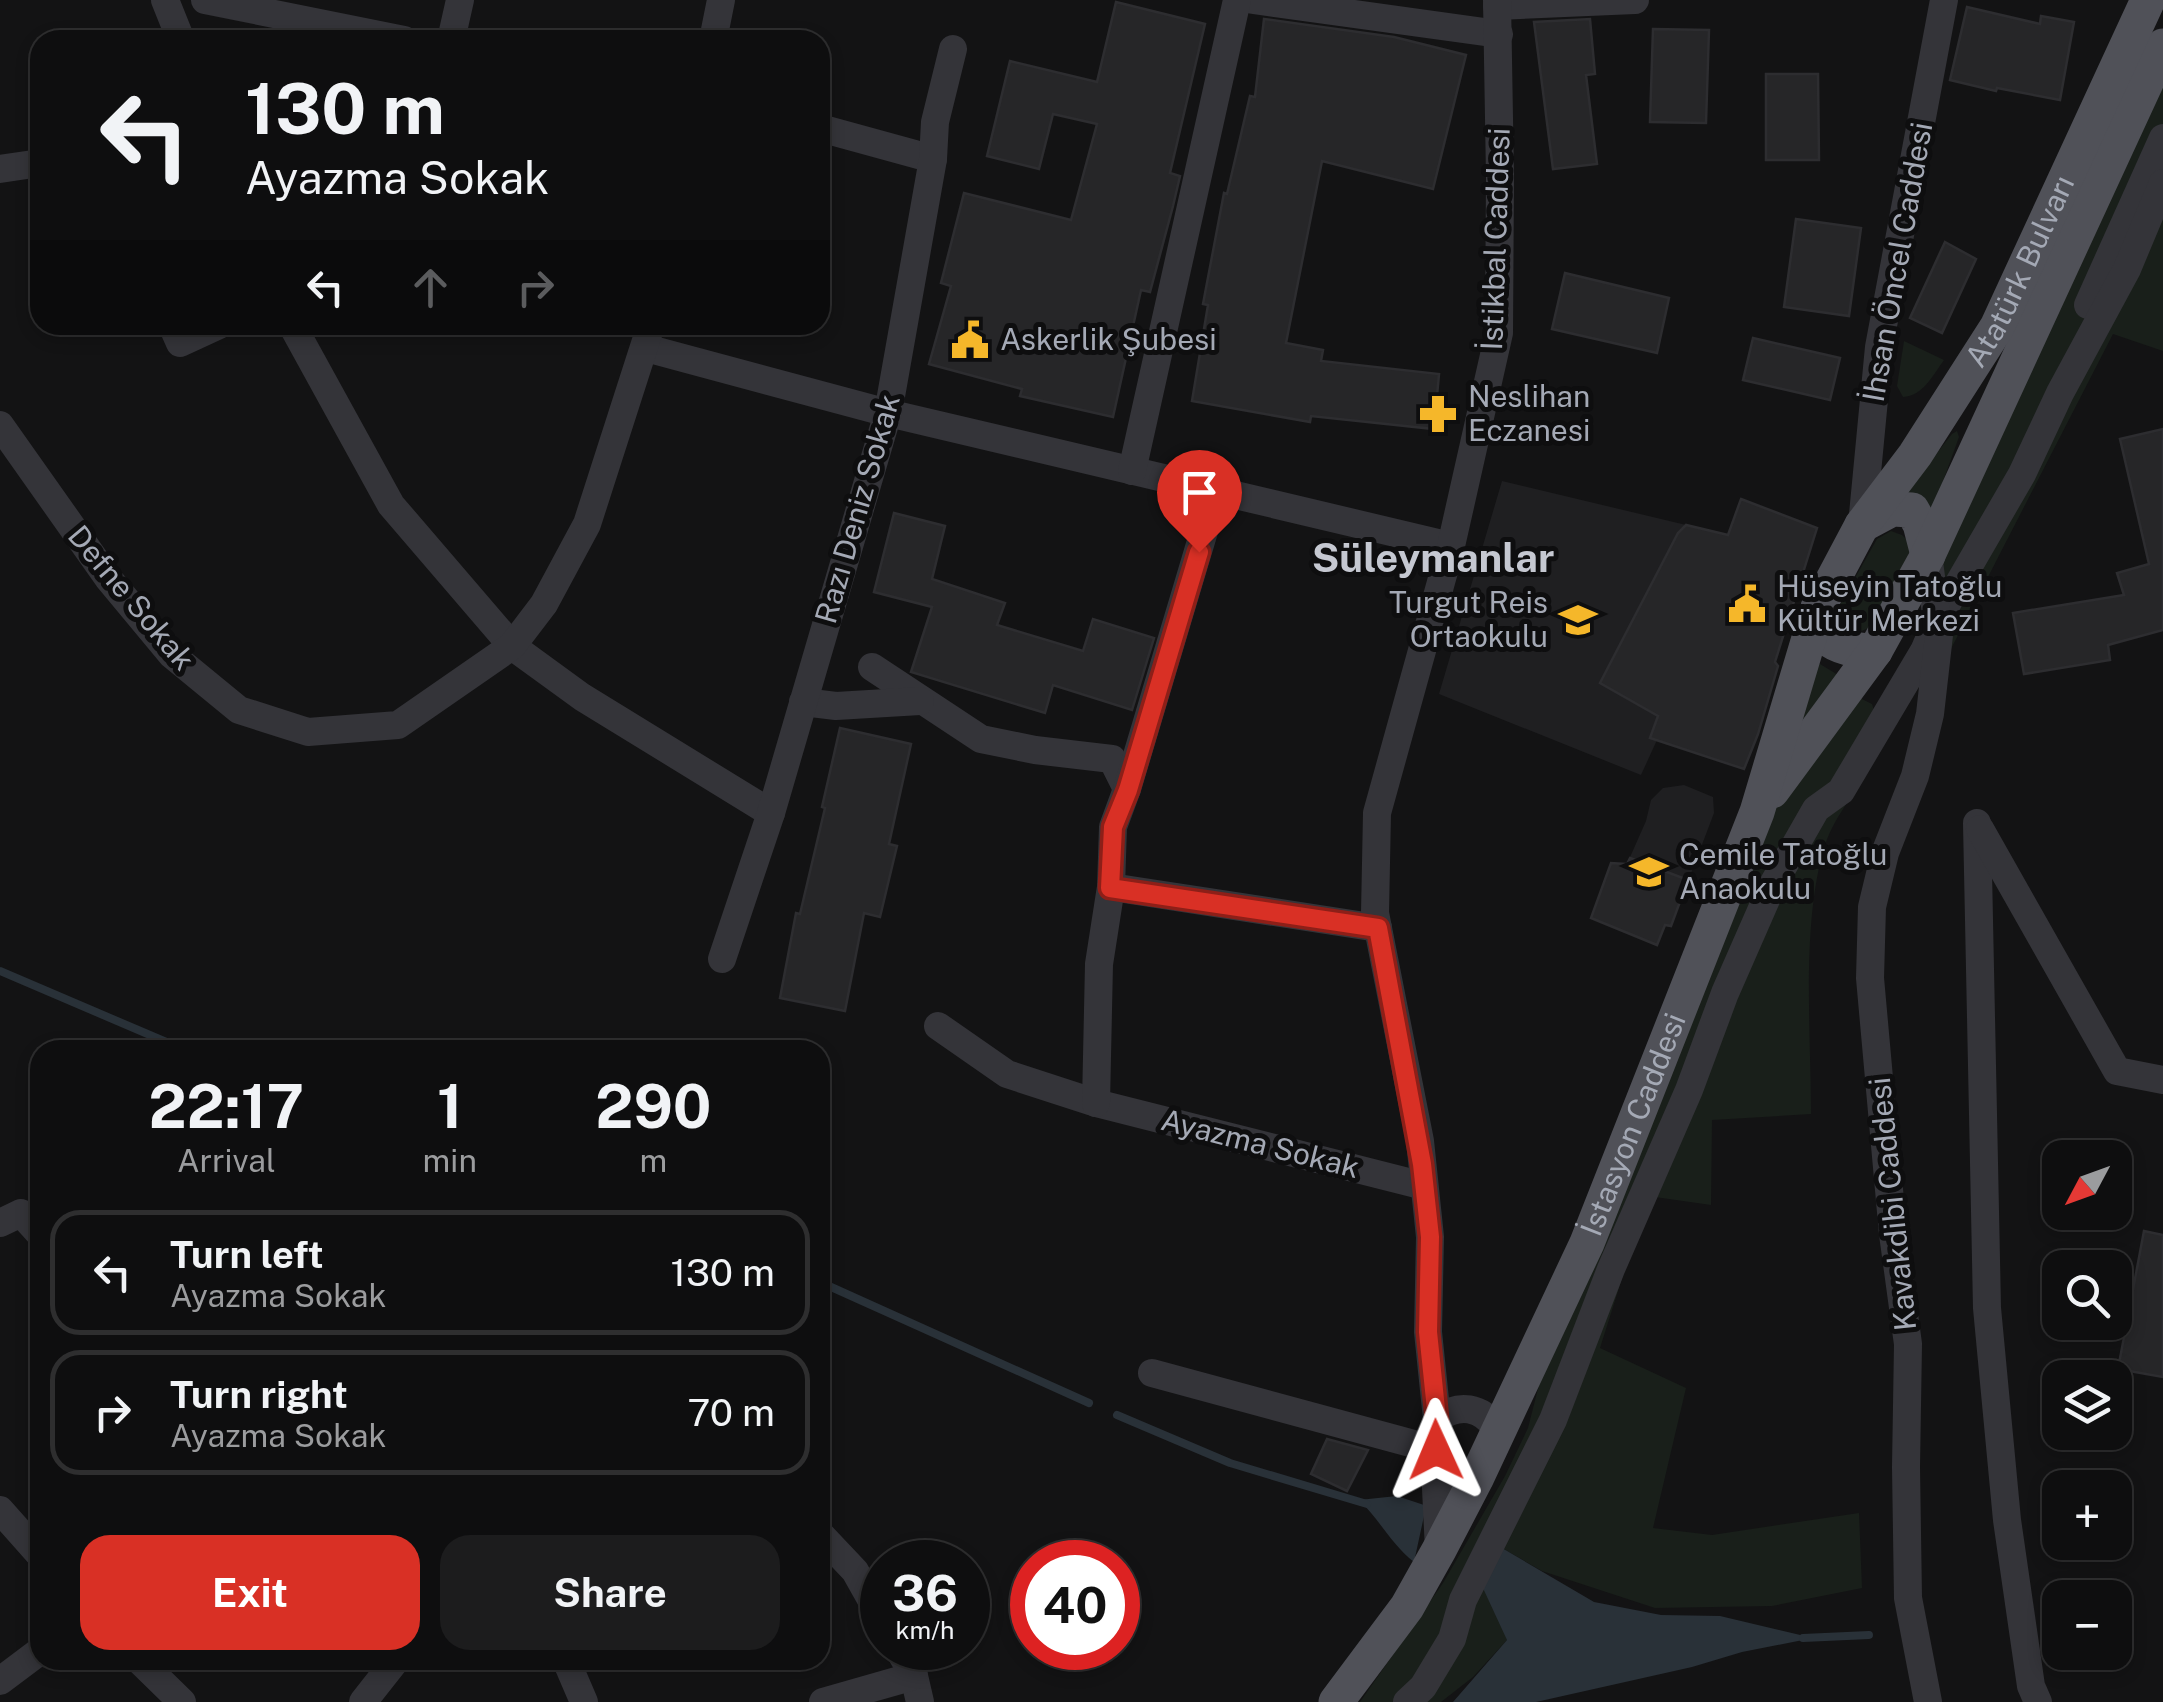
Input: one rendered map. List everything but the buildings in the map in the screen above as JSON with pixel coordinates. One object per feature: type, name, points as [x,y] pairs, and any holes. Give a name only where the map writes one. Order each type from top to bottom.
[{"type":"main road","name":"Atatürk Bulvarı","points":[[1818,608],[1862,525],[1915,455],[1996,328],[2148,0]]},
{"type":"main road","name":"Atatürk Bulvarı","points":[[1875,651],[1928,556],[2163,46]]},
{"type":"main road","points":[[1862,525],[1892,509],[1912,510],[1928,556]]},
{"type":"main road","points":[[1818,608],[1822,635],[1833,644],[1846,650],[1875,651]]},
{"type":"main road","name":"İstasyon Caddesi","points":[[1497,1429],[1587,1243],[1757,812],[1818,608]]},
{"type":"main road","name":"İstasyon Caddesi","points":[[1757,812],[1875,651]]},
{"type":"main road","points":[[1336,1702],[1406,1607],[1476,1479],[1497,1429]]},
{"type":"street","points":[[165,0],[177,30]]},
{"type":"street","points":[[205,0],[354,30]]},
{"type":"street","points":[[453,30],[460,0]]},
{"type":"street","points":[[714,30],[721,0]]},
{"type":"street","points":[[1132,471],[1238,0]]},
{"type":"street","points":[[1253,0],[1498,13],[1636,0]]},
{"type":"street","name":"İhsan Öncel Caddesi","points":[[1862,525],[1879,347],[1944,0]]},
{"type":"street","name":"İstikbal Caddesi","points":[[1439,1550],[1437,1419],[1428,1332],[1430,1237],[1420,1142],[1375,913],[1378,814],[1451,546],[1499,333],[1498,13]]},
{"type":"street","name":"Razı Deniz Sokak","points":[[722,958],[771,812],[888,413],[934,159],[935,122],[952,49]]},
{"type":"street","points":[[830,131],[934,159]]},
{"type":"street","points":[[1942,613],[2163,138]]},
{"type":"street","points":[[0,169],[30,164]]},
{"type":"street","points":[[1408,1702],[1423,1687],[1452,1639],[1464,1600],[1553,1420],[1611,1269],[1690,1090],[1726,992],[1772,886],[1816,809],[1841,791],[2022,474],[2126,269],[2163,182]]},
{"type":"street","points":[[176,335],[180,343],[197,335]]},
{"type":"street","points":[[298,335],[391,505],[512,646],[582,698],[771,812]]},
{"type":"street","points":[[648,337],[888,413],[1451,546]]},
{"type":"street","name":"Defne Sokak","points":[[0,425],[108,578],[172,655],[238,710],[308,732],[398,724],[512,646],[544,604],[587,524],[648,337]]},
{"type":"street","points":[[1096,1103],[1099,964],[1110,888],[1113,827],[1128,790],[1216,491]]},
{"type":"street","points":[[1928,556],[1942,613]]},
{"type":"street","name":"Kavakdibi Caddesi","points":[[1928,1702],[1908,1598],[1908,1344],[1893,1234],[1870,978],[1872,907],[1930,714],[1942,613]]},
{"type":"street","points":[[1875,651],[1930,714]]},
{"type":"street","points":[[872,668],[982,739],[1112,759],[1128,790]]},
{"type":"street","points":[[803,702],[836,706],[920,701]]},
{"type":"street","points":[[2038,1702],[2031,1686],[2007,1520],[1986,1308],[1976,823],[2117,1072],[2163,1080]]},
{"type":"street","points":[[1110,888],[1378,928]]},
{"type":"street","name":"Ayazma Sokak","points":[[938,1026],[1008,1074],[1096,1103],[1424,1186]]},
{"type":"street","points":[[7,1210],[30,1227]]},
{"type":"street","points":[[1152,1373],[1436,1459],[1454,1480],[1476,1479]]},
{"type":"street","points":[[1437,1419],[1458,1408],[1469,1408],[1480,1412],[1497,1429]]},
{"type":"street","points":[[0,1510],[30,1544]]},
{"type":"street","points":[[830,1544],[860,1579]]},
{"type":"street","points":[[0,1681],[30,1658]]},
{"type":"street","points":[[149,1670],[182,1702]]},
{"type":"street","points":[[363,1702],[388,1670]]},
{"type":"street","points":[[570,1670],[584,1702]]},
{"type":"street","points":[[823,1702],[917,1689]]},
{"type":"shaded area","points":[[2163,36],[2163,351],[2113,334],[1936,678],[1939,518]]},
{"type":"shaded area","points":[[1904,341],[1944,360],[1922,389],[1903,397],[1897,386]]},
{"type":"shaded area","points":[[1957,431],[1959,437],[1933,509],[1906,492]]},
{"type":"shaded area","name":"Turgut Reis Ortaokulu","points":[[1502,481],[1728,535],[1657,740],[1641,775],[1439,694]]},
{"type":"shaded area","points":[[1891,531],[1902,535],[1911,544],[1911,550],[1870,627],[1862,631],[1853,628],[1846,624],[1838,608],[1877,539]]},
{"type":"shaded area","points":[[1815,661],[1843,678],[1797,736]]},
{"type":"shaded area","points":[[1858,697],[1872,704],[1876,744],[1863,778],[1825,845],[1818,875],[1810,942],[1811,1114],[1712,1120],[1711,1205],[1648,1196],[1600,1348],[1686,1388],[1653,1528],[1712,1535],[1859,1513],[1862,1588],[1772,1606],[1655,1608],[1542,1571],[1502,1548],[1496,1593],[1507,1640],[1473,1677],[1441,1702],[1360,1702],[1443,1583],[1528,1428],[1542,1373],[1754,836]]},
{"type":"shaded area","name":"Cemile Tatoğlu Anaokulu","points":[[1684,785],[1713,797],[1714,813],[1671,926],[1664,926],[1657,945],[1591,918],[1611,863],[1627,864],[1651,800],[1663,788]]},
{"type":"shaded area","points":[[1397,1496],[1430,1507],[1424,1516],[1414,1562],[1359,1500]]},
{"type":"shaded area","points":[[1502,1548],[1594,1602],[1661,1615],[1720,1616],[1813,1638],[1536,1702],[1453,1702],[1507,1640],[1482,1586]]},
{"type":"waterway","points":[[0,971],[162,1040]]},
{"type":"waterway","points":[[830,1286],[1089,1403]]},
{"type":"waterway","points":[[1117,1415],[1230,1463],[1367,1504]]},
{"type":"waterway","points":[[1803,1638],[1869,1635]]},
{"type":"place","name":"Askerlik Şubesi","points":[[970,340]]},
{"type":"place","name":"Neslihan Eczanesi","points":[[1438,414]]},
{"type":"place","name":"Hüseyin Tatoğlu Kültür Merkezi","points":[[1747,604]]},
{"type":"place","name":"Turgut Reis Ortaokulu","points":[[1578,620]]},
{"type":"place","name":"Cemile Tatoğlu Anaokulu","points":[[1649,872]]},
{"type":"district","name":"Süleymanlar","points":[[1433,558]]},
{"type":"route","points":[[1199,552],[1128,790],[1113,827],[1110,888],[1378,928],[1420,1142],[1430,1237],[1428,1332],[1437,1419],[1436,1450]]}]
